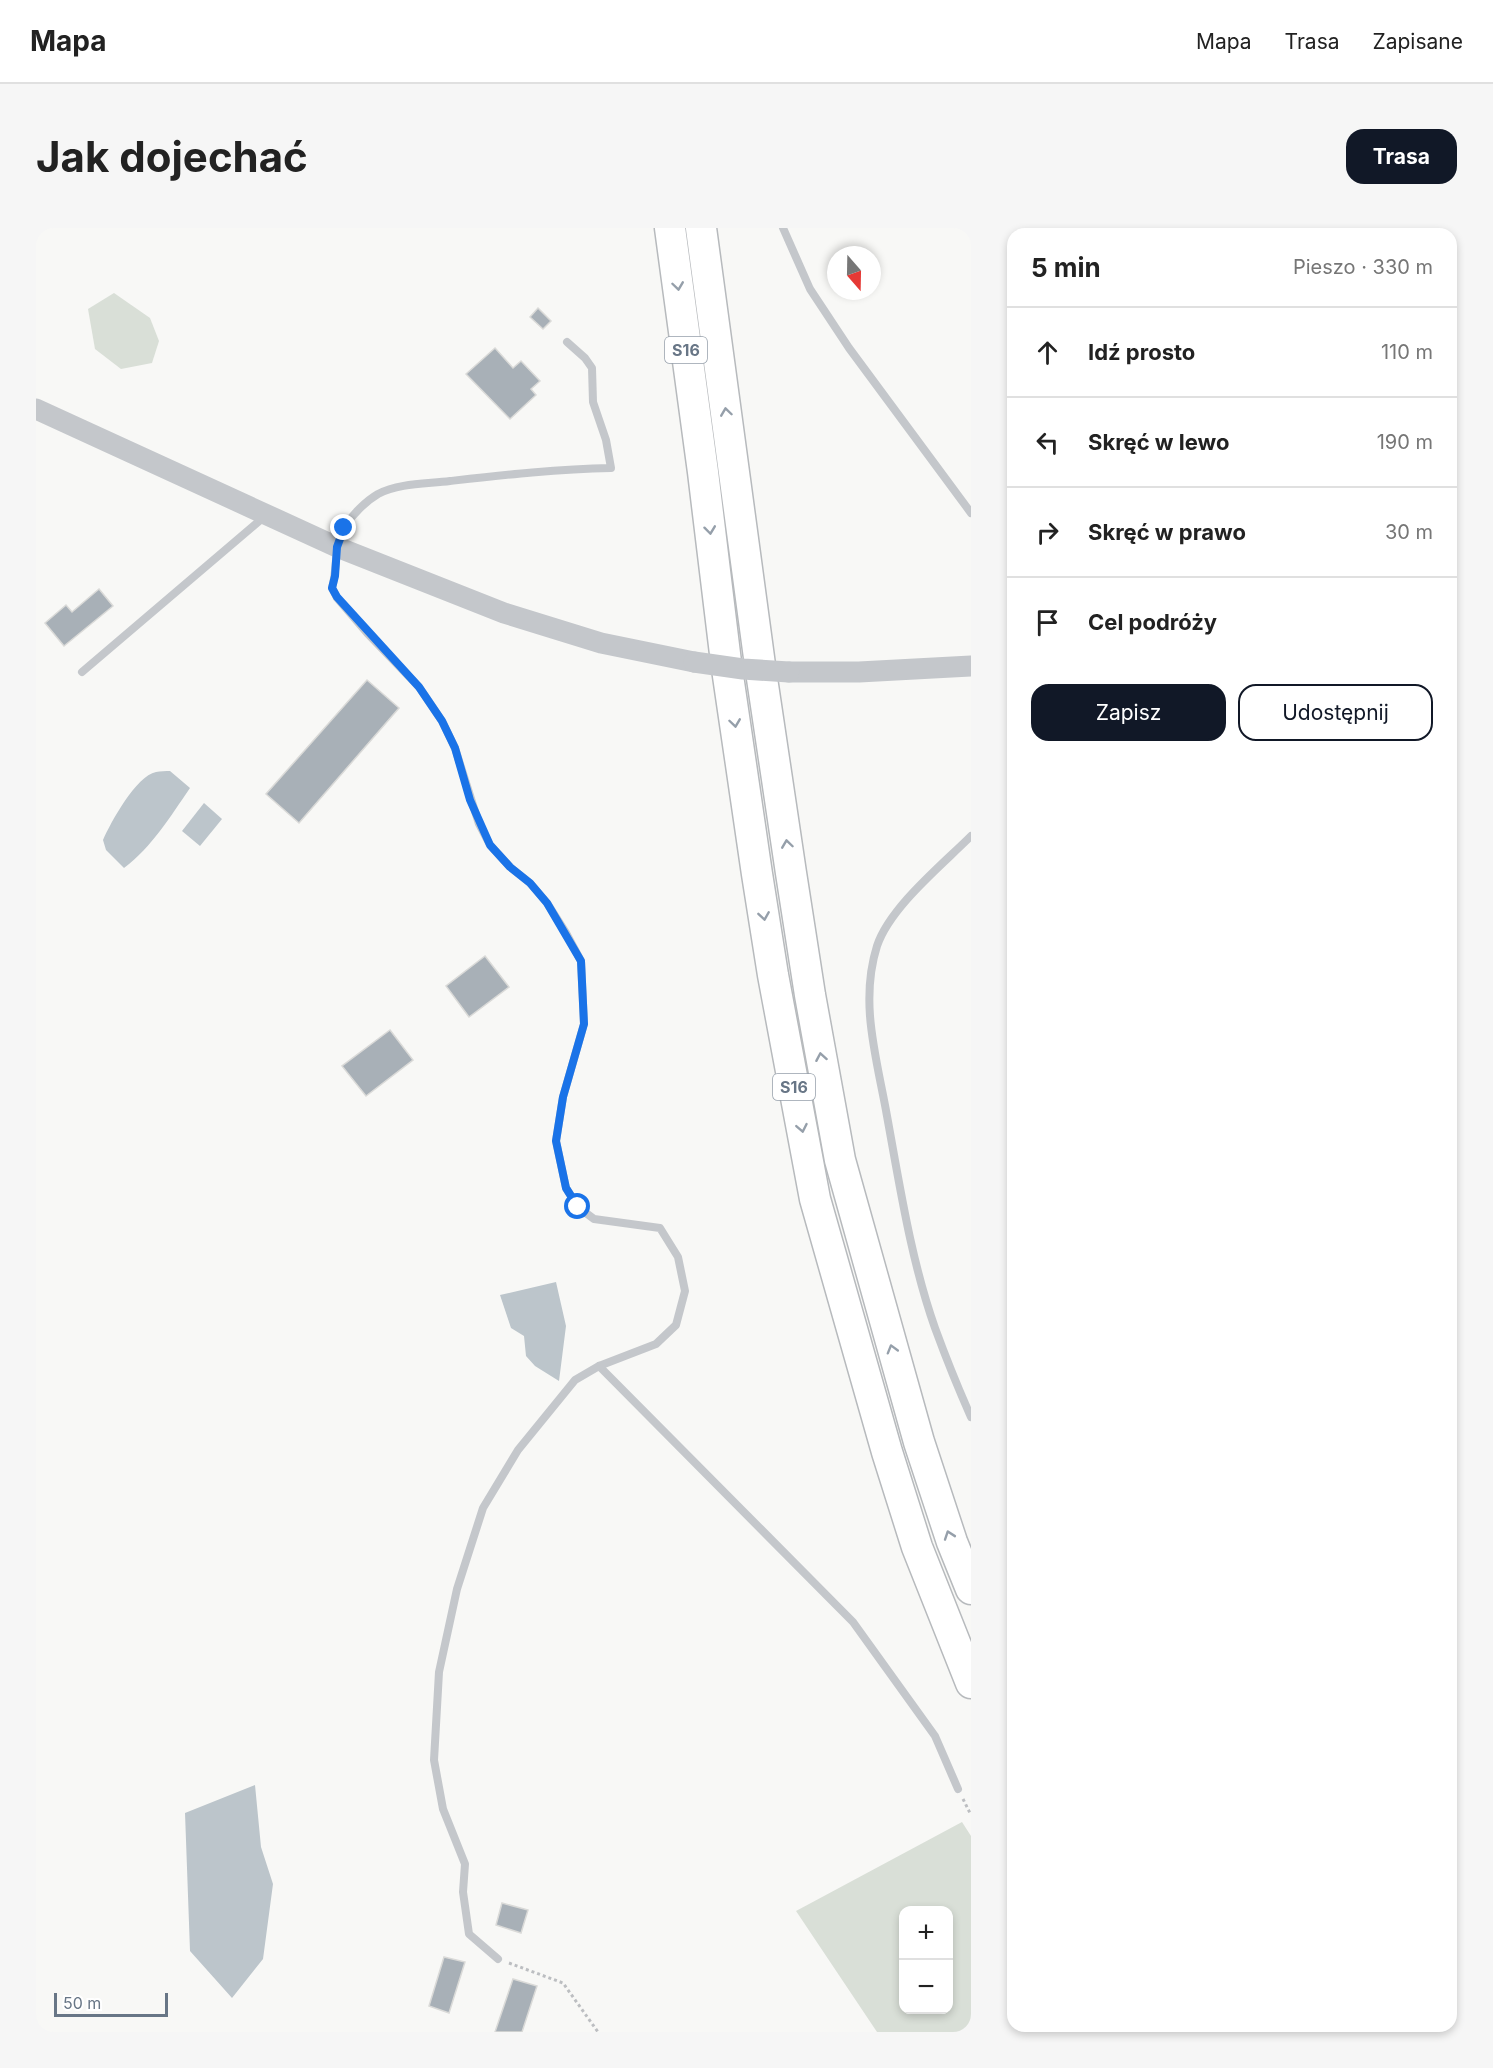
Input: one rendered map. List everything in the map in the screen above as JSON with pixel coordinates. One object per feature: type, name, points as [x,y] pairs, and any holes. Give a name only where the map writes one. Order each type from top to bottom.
[{"type":"highway","name":"S16","points":[[670,228],[726,662],[754,850],[773,975],[815,1199],[887,1452],[917,1547],[971,1683]]},
{"type":"highway","name":"S16","points":[[701,228],[760,665],[812,1006],[840,1160],[880,1310],[919,1442],[952,1542],[971,1589]]},
{"type":"street","points":[[36,409],[337,547],[504,613],[601,643],[694,662],[789,672],[859,672],[971,666]]},
{"type":"lane","points":[[783,228],[810,289],[849,348],[971,513]]},
{"type":"lane","points":[[498,1959],[469,1934],[463,1892],[465,1863],[442,1809],[434,1760],[439,1672],[457,1588],[483,1508],[518,1450],[575,1380],[599,1366],[656,1344],[676,1325],[685,1291],[678,1257],[660,1228],[594,1219],[578,1207],[566,1188],[556,1141],[563,1097],[584,1024],[581,961],[547,903],[530,883],[510,867],[490,845],[473,808],[455,748],[442,721],[419,687],[337,597],[332,588],[337,547],[344,528],[355,513],[378,495],[404,486],[556,469],[611,468],[606,440],[593,402],[592,368],[585,358],[567,342]]},
{"type":"lane","points":[[82,672],[266,515]]},
{"type":"lane","points":[[971,836],[900,906],[894,916],[878,944],[870,975],[868,1009],[916,1263],[935,1327],[971,1416]]},
{"type":"lane","points":[[599,1366],[853,1623],[935,1736],[958,1789]]},
{"type":"path","points":[[958,1789],[971,1815]]},
{"type":"path","points":[[498,1959],[563,1983],[598,2032]]},
{"type":"shaded area","points":[[114,293],[150,318],[159,341],[152,363],[121,369],[95,349],[88,309]]},
{"type":"shaded area","points":[[170,771],[190,788],[152,841],[124,868],[106,850],[103,840],[125,801],[140,782],[156,772]]},
{"type":"shaded area","points":[[204,803],[222,819],[200,846],[182,831]]},
{"type":"shaded area","points":[[556,1282],[566,1326],[559,1381],[535,1366],[526,1356],[524,1336],[511,1328],[500,1295]]},
{"type":"shaded area","points":[[255,1785],[261,1847],[273,1884],[263,1959],[232,1998],[190,1951],[185,1813]]},
{"type":"shaded area","points":[[962,1822],[971,1836],[971,2032],[877,2032],[796,1911]]},
{"type":"building","points":[[538,308],[551,321],[543,329],[530,317]]},
{"type":"building","points":[[495,348],[513,368],[521,361],[540,381],[531,389],[536,395],[510,419],[466,374]]},
{"type":"building","points":[[99,589],[113,606],[64,646],[45,623],[66,605],[72,612]]},
{"type":"building","points":[[367,680],[399,708],[299,823],[266,794]]},
{"type":"building","points":[[485,956],[509,987],[469,1017],[446,986]]},
{"type":"building","points":[[390,1030],[413,1060],[366,1096],[342,1066]]},
{"type":"building","points":[[502,1903],[528,1910],[521,1933],[496,1925]]},
{"type":"building","points":[[444,1957],[465,1962],[449,2013],[429,2006]]},
{"type":"building","points":[[513,1979],[537,1986],[522,2032],[495,2032]]},
{"type":"route","points":[[344,528],[337,547],[332,588],[367,633],[419,687],[442,721],[455,748],[479,824],[490,845],[510,867],[530,883],[547,903],[581,961],[584,1024],[563,1097],[556,1141],[566,1188],[578,1207]]}]
